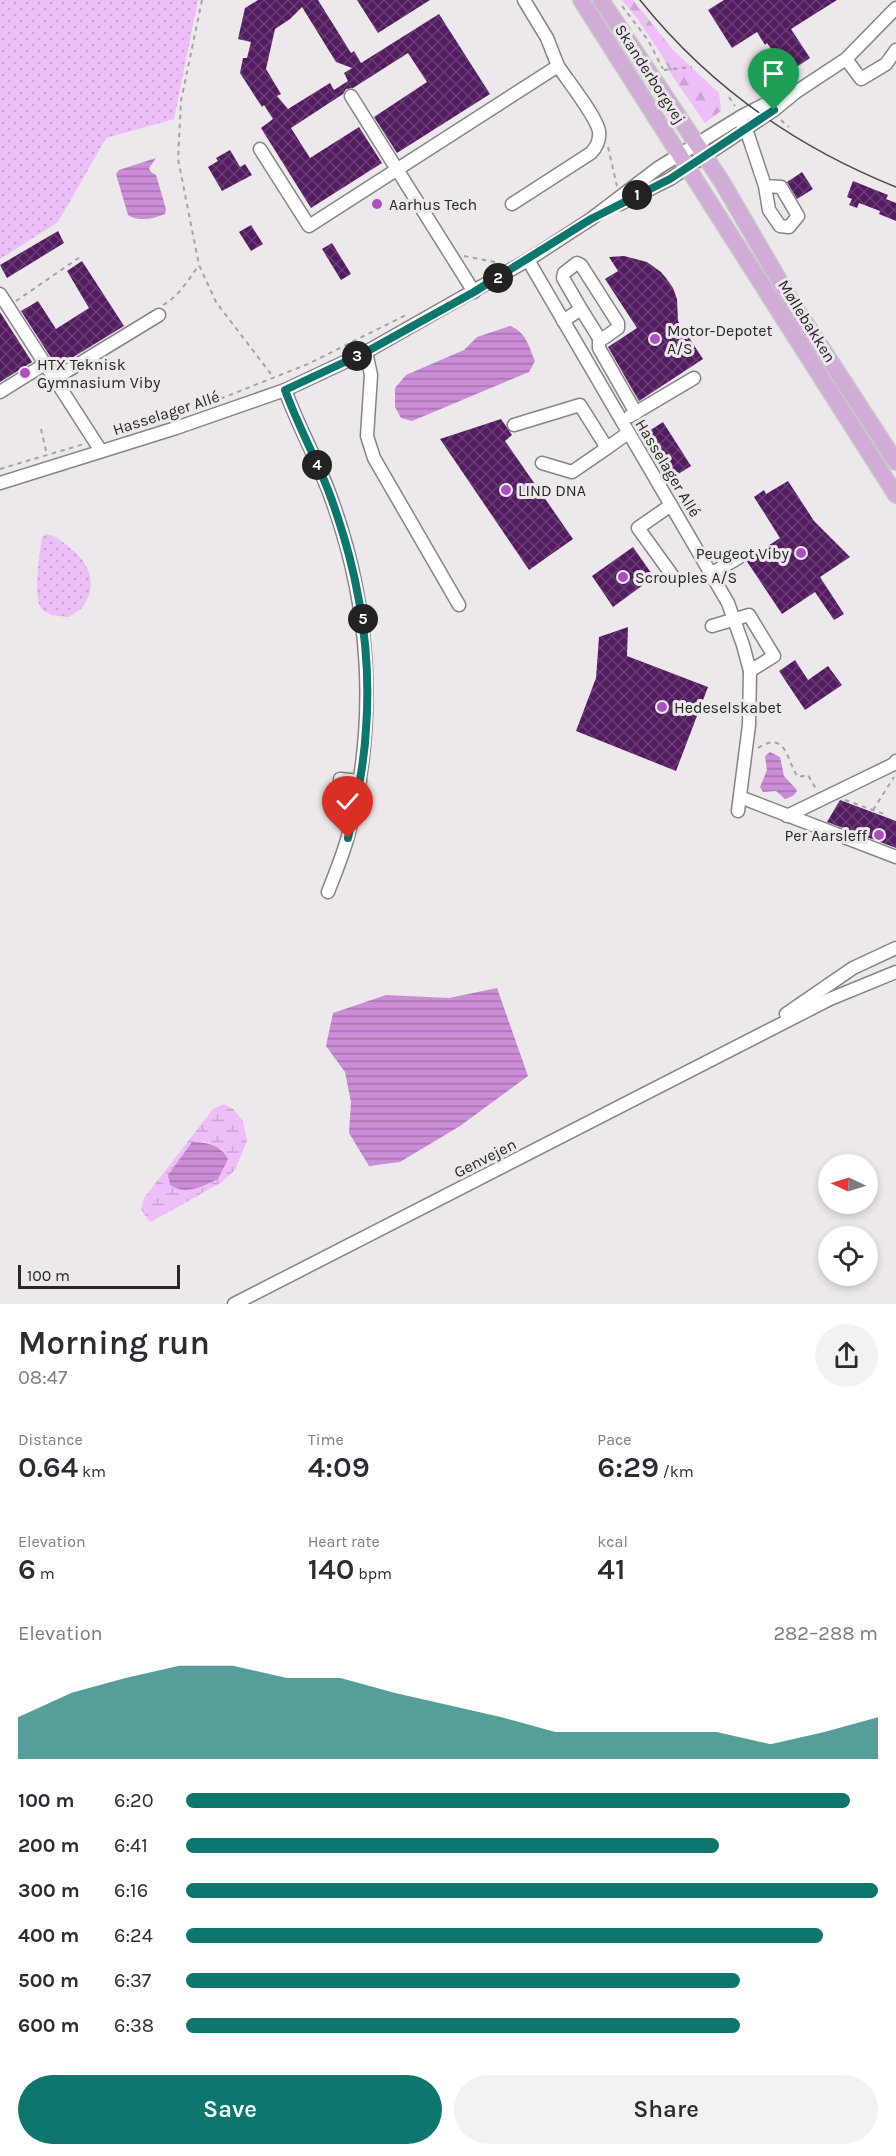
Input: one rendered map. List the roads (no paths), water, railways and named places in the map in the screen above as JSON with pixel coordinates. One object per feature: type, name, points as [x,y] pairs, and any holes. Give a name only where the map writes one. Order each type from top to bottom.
[{"type":"main road","name":"Skanderborgvej","points":[[581,0],[684,160]]},
{"type":"main road","name":"Skanderborgvej","points":[[601,0],[701,149]]},
{"type":"main road","name":"Møllebakken","points":[[701,149],[793,304],[896,462]]},
{"type":"main road","name":"Møllebakken","points":[[684,160],[896,495]]},
{"type":"street","points":[[512,204],[591,153],[599,139],[596,123],[558,66],[548,38],[524,0]]},
{"type":"street","name":"Hasselager Allé","points":[[0,483],[98,446],[176,428],[282,391],[366,352],[528,260],[591,219],[658,168],[684,160],[741,124],[771,101],[796,92],[846,58],[896,8]]},
{"type":"street","points":[[846,58],[861,79],[886,64],[896,50]]},
{"type":"street","points":[[260,149],[309,226],[558,66]]},
{"type":"street","points":[[351,96],[474,292]]},
{"type":"street","points":[[741,124],[765,186]]},
{"type":"street","name":"Hasselager Allé","points":[[591,219],[670,179],[684,160]]},
{"type":"street","name":"Hasselager Allé","points":[[528,260],[728,603],[750,671],[749,725],[738,811]]},
{"type":"street","points":[[599,338],[604,338],[618,328],[618,323],[582,265],[578,263],[564,273],[563,279],[599,338],[598,348],[636,413]]},
{"type":"street","points":[[0,294],[98,446]]},
{"type":"street","points":[[563,321],[581,309]]},
{"type":"street","points":[[54,379],[159,315]]},
{"type":"street","points":[[366,352],[371,375],[367,436],[374,458],[459,605]]},
{"type":"street","points":[[0,392],[45,364]]},
{"type":"street","points":[[621,422],[694,378]]},
{"type":"street","points":[[282,391],[330,494],[361,603],[365,642],[368,690],[360,781],[348,838],[328,892]]},
{"type":"street","points":[[514,425],[580,405],[606,448]]},
{"type":"street","points":[[542,463],[572,472],[628,433]]},
{"type":"street","points":[[671,505],[638,528],[672,575]]},
{"type":"street","points":[[712,573],[738,558]]},
{"type":"street","points":[[712,626],[749,615],[774,656],[750,671]]},
{"type":"street","points":[[787,816],[823,800],[896,761]]},
{"type":"street","points":[[340,779],[360,781]]},
{"type":"street","points":[[741,797],[896,857]]},
{"type":"street","name":"Genvejen","points":[[751,1039],[853,968],[896,948]]},
{"type":"street","points":[[830,999],[896,964]]},
{"type":"street","name":"Genvejen","points":[[234,1304],[830,999],[896,972]]},
{"type":"tram line","points":[[640,0],[666,31],[695,59],[756,110],[823,153],[896,187]]},
{"type":"place","name":"Aarhus Tech","points":[[377,204]]},
{"type":"place","name":"Motor-Depotet A/S","points":[[655,339]]},
{"type":"place","name":"HTX Teknisk Gymnasium Viby","points":[[25,373]]},
{"type":"place","name":"LIND DNA","points":[[506,490]]},
{"type":"place","name":"Peugeot Viby","points":[[801,553]]},
{"type":"place","name":"Scrouples A/S","points":[[623,577]]},
{"type":"place","name":"Hedeselskabet","points":[[662,707]]},
{"type":"place","name":"Per Aarsleff","points":[[879,835]]}]
